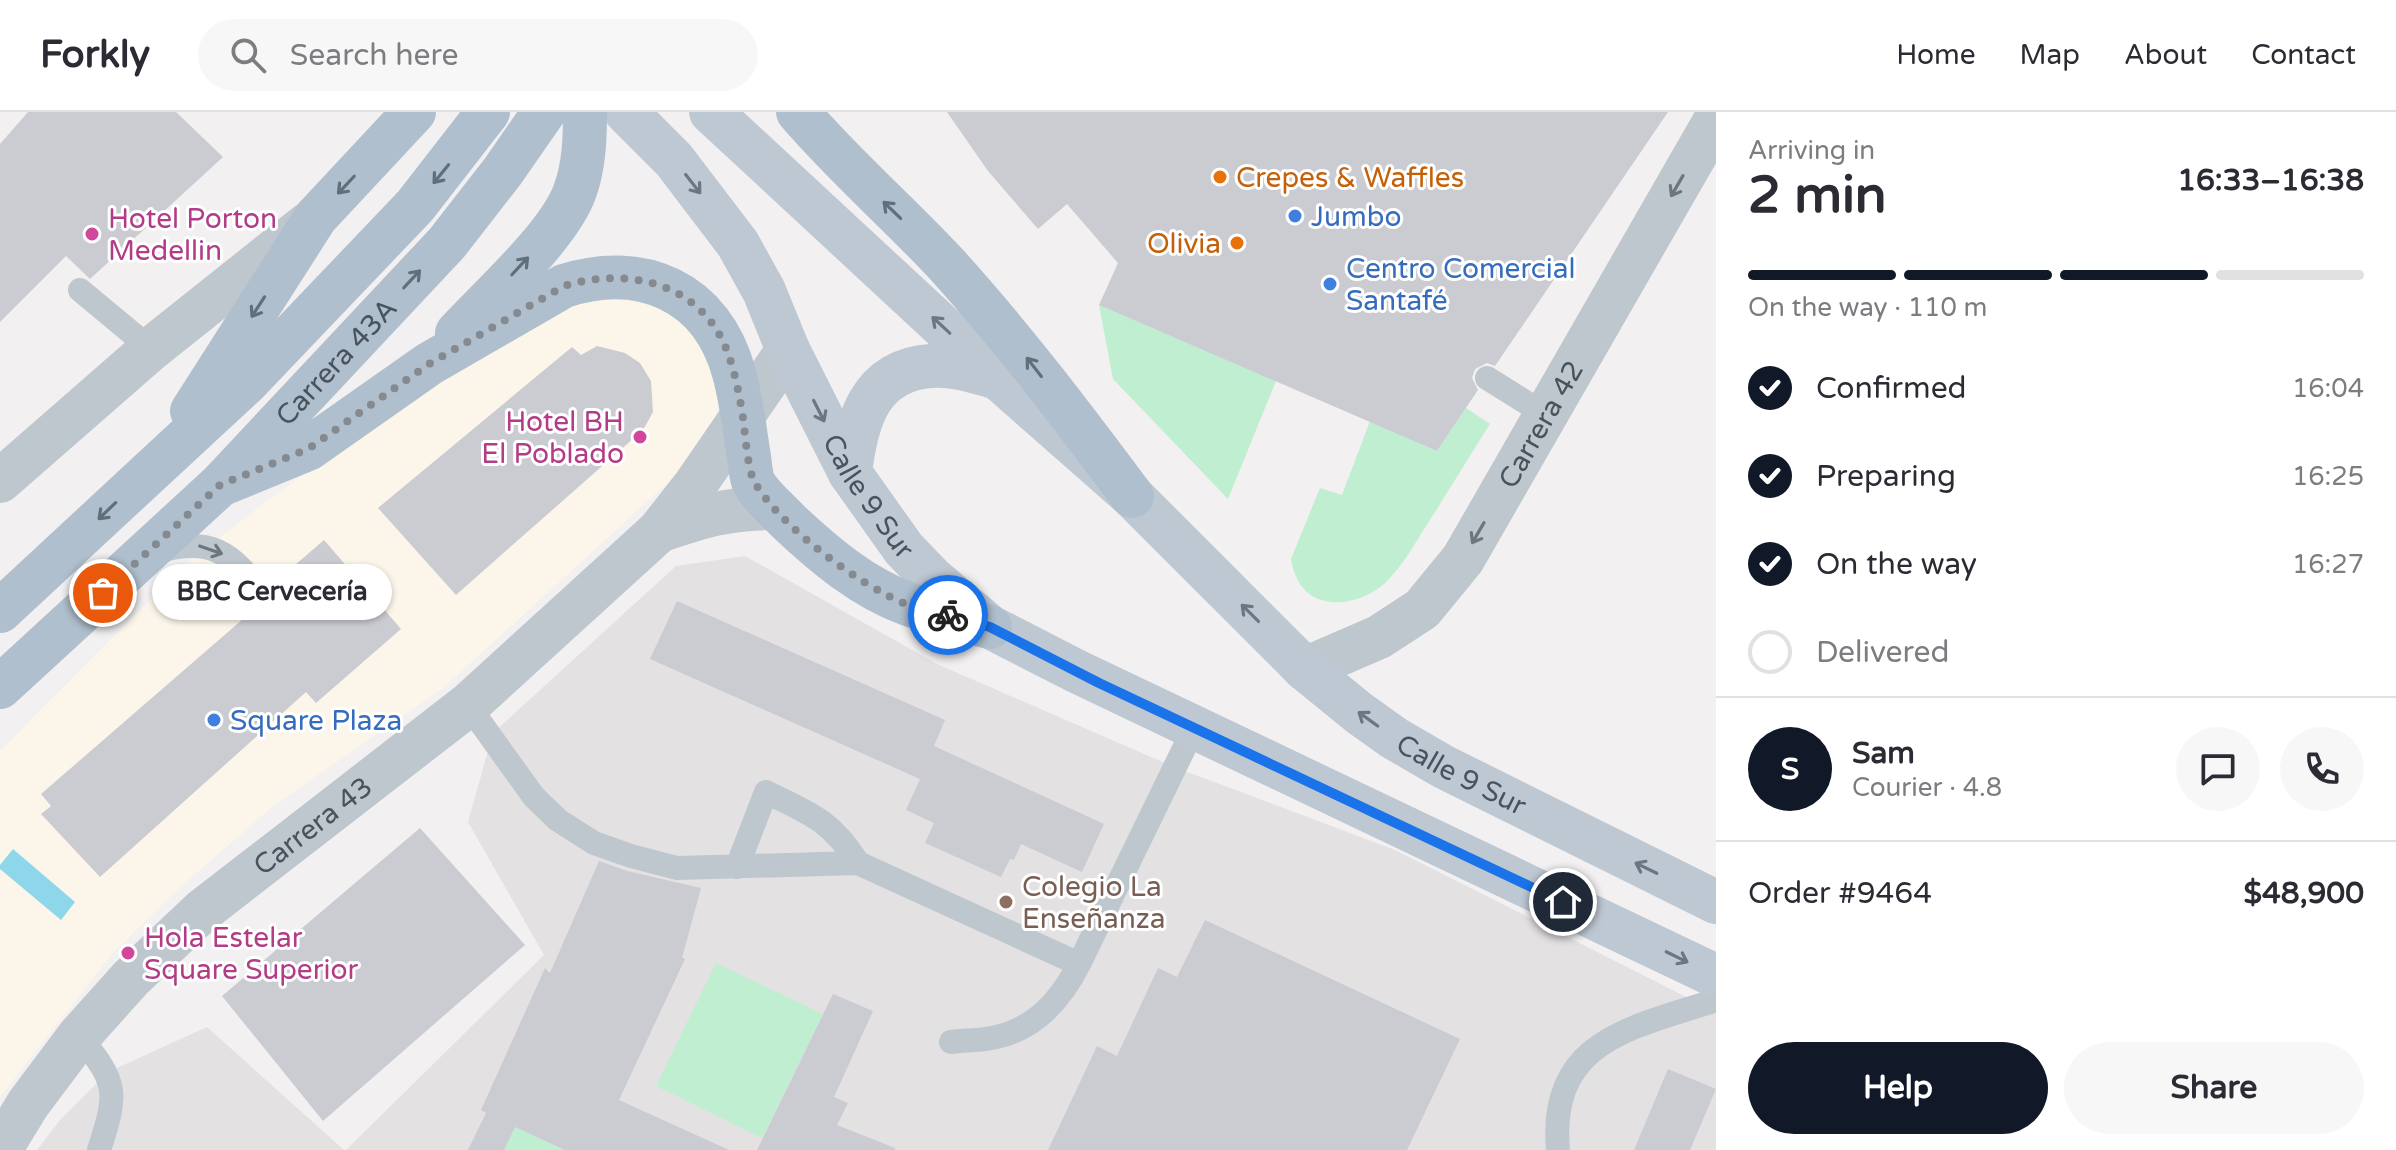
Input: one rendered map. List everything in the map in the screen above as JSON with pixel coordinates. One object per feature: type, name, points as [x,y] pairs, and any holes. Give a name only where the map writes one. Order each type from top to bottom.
[{"type":"main road","points":[[161,459],[316,217],[414,112]]},
{"type":"main road","name":"Carrera 43A","points":[[0,611],[247,382],[415,206],[488,112]]},
{"type":"main road","name":"Carrera 43A","points":[[0,687],[220,485],[447,243],[544,112]]},
{"type":"main road","points":[[429,364],[555,228],[576,190],[583,160],[585,112]]},
{"type":"main road","name":"Calle 9 Sur","points":[[626,112],[674,160],[738,244],[764,291],[788,350],[850,473],[904,549],[932,578],[990,627],[1194,728],[1716,976]]},
{"type":"main road","name":"Calle 9 Sur","points":[[711,112],[998,378],[1132,496],[1305,669],[1394,738],[1444,767],[1716,902]]},
{"type":"main road","points":[[798,112],[834,154],[947,265],[1033,364],[1132,496]]},
{"type":"main road","points":[[220,485],[308,449],[429,364],[564,286],[587,279],[615,276],[638,278],[688,300],[709,319],[724,343],[743,415],[753,481],[775,508],[814,546],[858,578],[906,604],[990,627]]},
{"type":"main road","points":[[850,473],[854,436],[861,414],[878,390],[903,372],[931,366],[959,368],[998,378]]},
{"type":"street","name":"Carrera 42","points":[[1305,669],[1379,637],[1422,609],[1463,559],[1716,119]]},
{"type":"street","points":[[0,481],[151,349],[316,217]]},
{"type":"street","name":"Carrera 43","points":[[0,1150],[28,1104],[79,1036],[131,978],[202,911],[468,705],[659,531],[695,485],[788,350]]},
{"type":"street","name":"Carrera 43","points":[[659,531],[707,514],[740,508],[775,508]]},
{"type":"lane","points":[[80,290],[151,349]]},
{"type":"lane","points":[[1487,378],[1546,415]]},
{"type":"lane","points":[[144,556],[179,545],[214,549],[234,559],[262,594]]},
{"type":"lane","points":[[468,705],[534,797],[558,820],[594,843],[677,868],[858,863],[1079,964]]},
{"type":"lane","points":[[951,1042],[996,1037],[1023,1027],[1055,1003],[1068,986],[1194,728]]},
{"type":"lane","points":[[737,867],[766,792],[830,826],[844,840],[858,863]]},
{"type":"lane","points":[[1558,1150],[1556,1128],[1560,1106],[1582,1058],[1600,1043],[1626,1030],[1716,1000]]},
{"type":"lane","points":[[79,1036],[102,1064],[111,1083],[111,1114],[99,1150]]},
{"type":"shaded area","name":"Square Plaza","points":[[616,295],[684,316],[719,382],[713,428],[686,466],[442,689],[273,806],[176,891],[112,954],[0,1097],[0,751],[188,562],[272,497],[347,443],[443,381],[576,302]]},
{"type":"shaded area","name":"Colegio La Enseñanza","points":[[745,556],[937,664],[1174,767],[1395,850],[1716,1012],[1716,1150],[346,1150],[544,955],[468,822],[493,733],[676,566]]},
{"type":"shaded area","points":[[207,1027],[344,1150],[37,1150],[60,1120],[108,1072]]},
{"type":"green space","points":[[1099,305],[1276,381],[1228,499],[1113,379]]},
{"type":"green space","points":[[1466,408],[1490,424],[1413,546],[1385,583],[1364,596],[1339,602],[1315,598],[1305,590],[1297,579],[1291,559],[1320,488],[1342,495],[1370,421],[1437,451]]},
{"type":"green space","points":[[716,963],[823,1014],[762,1138],[656,1086]]},
{"type":"green space","points":[[511,1125],[565,1150],[504,1150]]},
{"type":"water","points":[[13,849],[75,902],[61,920],[0,869]]},
{"type":"building","name":"Hotel Porton Medellin","points":[[28,112],[176,112],[223,157],[90,279],[66,256],[0,322],[0,144]]},
{"type":"building","name":"Centro Comercial Santafé","points":[[947,112],[1668,112],[1495,366],[1487,363],[1475,369],[1472,378],[1478,390],[1437,451],[1099,305],[1118,263],[1067,204],[1038,229],[988,171]]},
{"type":"building","points":[[597,346],[625,353],[640,363],[651,381],[653,412],[643,430],[456,595],[378,508],[572,347],[581,355]]},
{"type":"building","points":[[324,540],[401,629],[316,703],[306,692],[100,877],[41,814],[51,806],[41,794],[243,619],[238,614],[251,604],[263,609],[272,605],[277,593],[273,584]]},
{"type":"building","points":[[677,601],[945,720],[934,746],[1104,824],[1082,872],[1021,844],[1001,877],[925,843],[934,823],[906,810],[920,779],[650,659]]},
{"type":"building","points":[[420,828],[525,945],[323,1121],[222,996]]},
{"type":"building","points":[[599,861],[627,871],[701,888],[682,958],[685,959],[619,1100],[729,1150],[565,1150],[515,1127],[504,1150],[468,1150],[486,1113],[481,1110],[545,968],[550,973]]},
{"type":"building","points":[[1205,920],[1460,1039],[1407,1150],[1048,1150],[1097,1046],[1117,1056],[1158,968],[1177,977]]},
{"type":"building","points":[[833,994],[873,1011],[834,1097],[848,1103],[837,1125],[895,1150],[757,1150]]},
{"type":"building","points":[[1668,1069],[1716,1089],[1690,1150],[1634,1150]]},
{"type":"way so far","points":[[103,593],[220,485],[308,449],[429,364],[564,286],[587,279],[615,276],[638,278],[662,286],[688,300],[709,319],[724,343],[734,373],[753,481],[775,508],[814,546],[858,578],[906,604],[948,615]]},
{"type":"place","name":"Crepes & Waffles","points":[[1220,177]]},
{"type":"place","name":"Jumbo","points":[[1295,216]]},
{"type":"place","name":"Hotel Porton Medellin","points":[[92,234]]},
{"type":"place","name":"Olivia","points":[[1237,243]]},
{"type":"place","name":"Centro Comercial Santafé","points":[[1330,284]]},
{"type":"place","name":"Hotel BH El Poblado","points":[[640,437]]},
{"type":"place","name":"BBC Cervecería","points":[[103,593]]},
{"type":"place","name":"Square Plaza","points":[[214,720]]},
{"type":"place","name":"Colegio La Enseñanza","points":[[1006,902]]},
{"type":"place","name":"Hola Estelar Square Superior","points":[[128,953]]},
{"type":"route","points":[[948,615],[990,627],[1099,683],[1563,902]]}]
